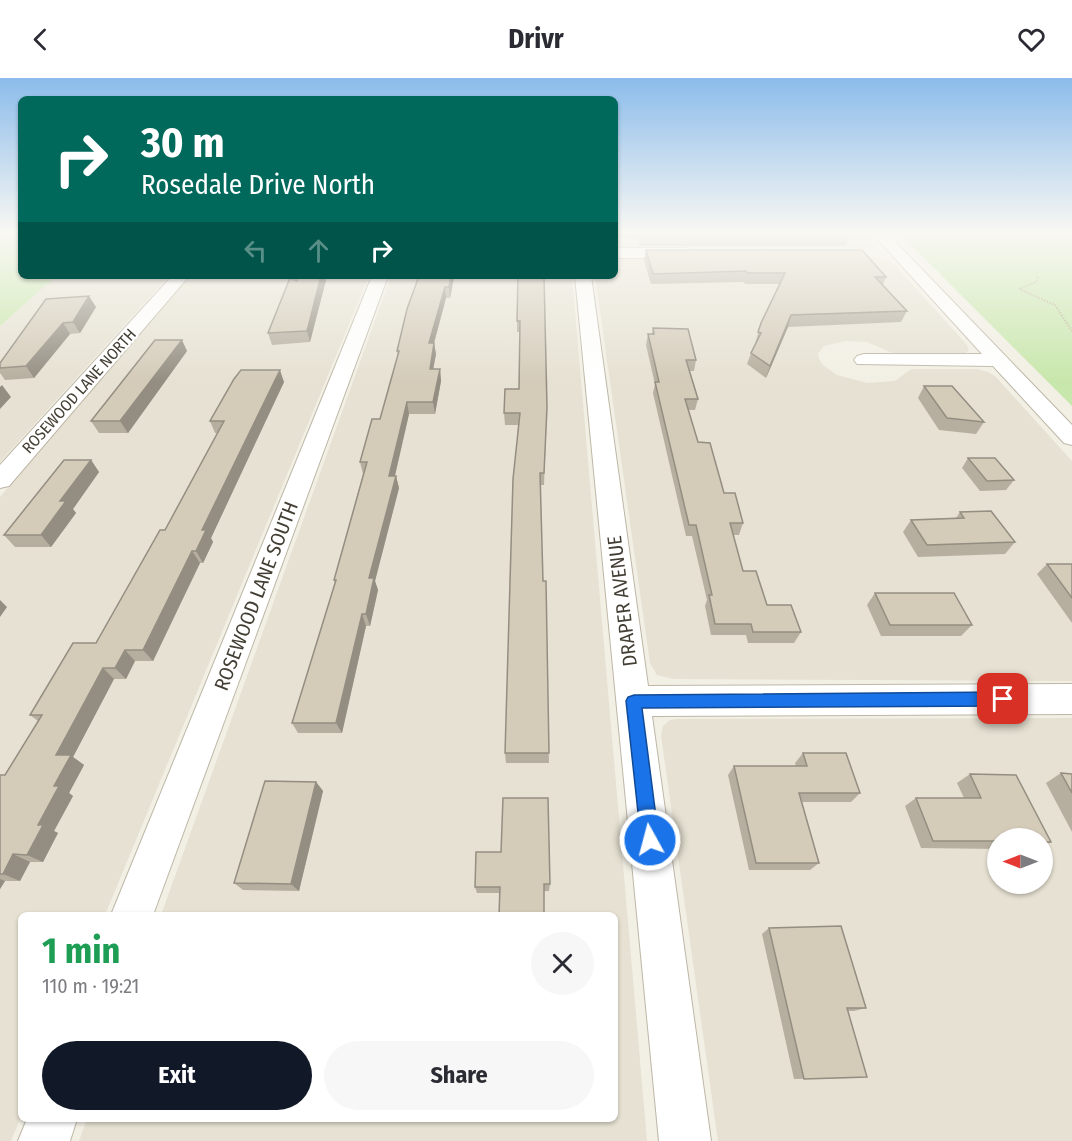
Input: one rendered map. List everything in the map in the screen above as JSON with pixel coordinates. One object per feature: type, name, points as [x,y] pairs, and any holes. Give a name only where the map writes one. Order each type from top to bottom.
[{"type":"street","name":"ROSEWOOD LANE NORTH","points":[[0,480],[176,282]]},
{"type":"street","name":"ROSEWOOD LANE SOUTH","points":[[133,912],[378,282]]},
{"type":"street","name":"DRAPER AVENUE","points":[[584,282],[685,1141]]},
{"type":"street","points":[[924,282],[1072,438]]},
{"type":"street","points":[[864,360],[999,360]]},
{"type":"street","points":[[634,701],[1072,699]]},
{"type":"street","points":[[44,1141],[51,1122]]},
{"type":"path","points":[[1036,282],[1019,289],[1055,305],[1072,331]]},
{"type":"shaded area","points":[[50,282],[164,282],[0,462],[0,326]]},
{"type":"shaded area","points":[[184,282],[367,282],[106,912],[18,912],[19,1122],[11,1141],[0,1141],[0,497]]},
{"type":"shaded area","points":[[389,282],[572,282],[647,1141],[79,1141],[86,1122],[618,1122],[618,912],[162,912]]},
{"type":"shaded area","points":[[596,282],[910,282],[967,345],[969,351],[964,354],[897,355],[867,342],[845,341],[824,346],[818,354],[823,365],[837,375],[867,383],[895,381],[911,369],[977,369],[988,372],[995,376],[1072,461],[1072,681],[673,679],[657,675],[650,663]]},
{"type":"shaded area","points":[[1072,718],[1072,1141],[718,1141],[661,735],[663,726],[670,720]]},
{"type":"green space","points":[[0,282],[50,282],[0,326]]},
{"type":"green space","points":[[948,282],[1072,282],[1072,406]]},
{"type":"building","points":[[289,282],[320,282],[307,331],[268,333]]},
{"type":"building","points":[[417,282],[450,282],[449,287],[445,287],[429,343],[434,343],[430,369],[440,369],[433,402],[407,402],[389,476],[396,476],[369,578],[374,578],[366,614],[362,614],[336,723],[292,723],[336,580],[334,580],[367,462],[360,462],[372,419],[380,419],[399,351],[397,351],[407,309]]},
{"type":"building","points":[[518,282],[544,282],[547,407],[544,473],[540,473],[543,581],[546,581],[549,753],[505,753],[513,479],[520,413],[504,413],[505,389],[519,389],[520,321],[517,321]]},
{"type":"building","points":[[781,282],[879,282],[907,311],[791,315],[770,366],[751,353],[761,333],[758,332]]},
{"type":"building","points":[[89,296],[73,322],[63,323],[26,366],[0,368],[0,363],[46,299]]},
{"type":"building","points":[[653,328],[688,329],[696,360],[686,360],[698,399],[685,399],[698,442],[710,443],[724,493],[735,493],[743,523],[730,523],[743,571],[756,571],[767,605],[791,605],[801,632],[753,632],[751,624],[715,624],[709,595],[712,595],[696,525],[689,525],[655,382],[659,382],[648,334],[654,334]]},
{"type":"building","points":[[155,340],[182,340],[120,421],[91,421]]},
{"type":"building","points":[[241,370],[280,370],[202,530],[206,530],[196,551],[192,551],[143,650],[125,650],[115,668],[103,668],[56,755],[71,755],[54,786],[59,786],[38,825],[43,825],[27,855],[13,854],[3,874],[0,874],[0,775],[5,775],[42,715],[30,715],[73,643],[96,643],[160,530],[165,530],[224,421],[210,421]]},
{"type":"building","points":[[924,386],[952,386],[984,422],[947,418]]},
{"type":"building","points":[[968,458],[995,458],[1014,480],[987,481]]},
{"type":"building","points":[[64,460],[91,460],[60,501],[66,501],[41,535],[4,535]]},
{"type":"building","points":[[991,511],[1015,542],[927,545],[911,520],[964,518],[960,512]]},
{"type":"building","points":[[1047,564],[1072,564],[1072,598]]},
{"type":"building","points":[[875,593],[954,593],[972,625],[890,625]]},
{"type":"building","points":[[803,753],[846,753],[860,793],[799,793],[819,863],[756,863],[734,766],[807,766]]},
{"type":"building","points":[[1061,773],[1072,774],[1072,793]]},
{"type":"building","points":[[970,774],[1016,775],[1044,828],[987,828],[987,841],[933,841],[916,798],[981,798]]},
{"type":"building","points":[[265,781],[316,782],[291,884],[234,883]]},
{"type":"building","points":[[503,798],[548,798],[550,884],[544,884],[544,912],[499,912],[500,887],[475,887],[476,852],[501,852]]},
{"type":"building","points":[[841,926],[866,1008],[847,1008],[867,1077],[804,1079],[769,928]]},
{"type":"route","points":[[650,840],[634,701],[1003,699]]}]
